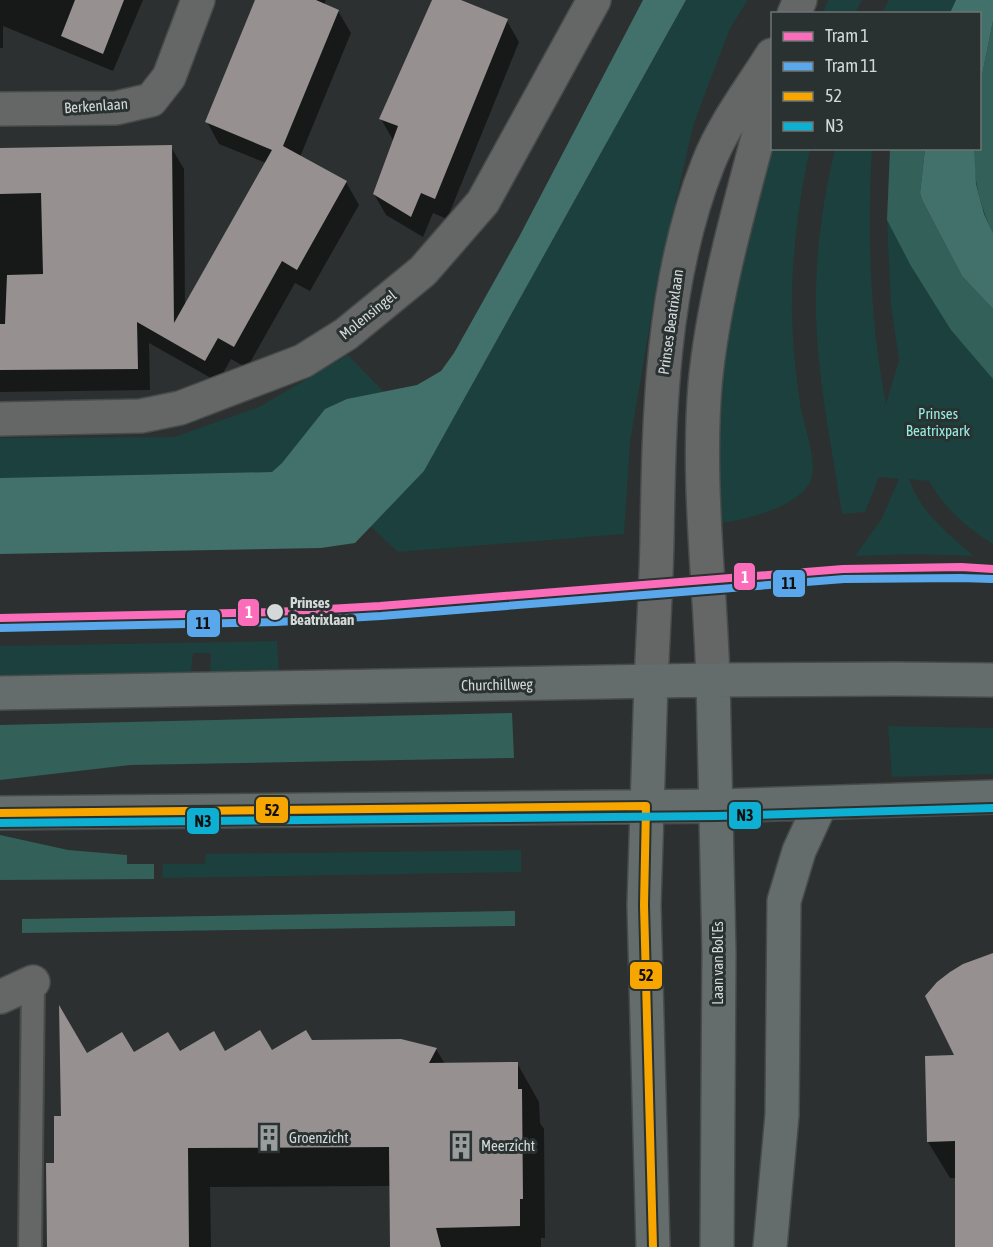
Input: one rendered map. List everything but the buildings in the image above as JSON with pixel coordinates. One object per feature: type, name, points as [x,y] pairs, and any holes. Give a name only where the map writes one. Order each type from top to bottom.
[{"type":"main road","name":"Churchillweg","points":[[0,693],[712,680],[993,680]]},
{"type":"main road","name":"Laan van Bol'Es","points":[[712,680],[719,952],[717,1247]]},
{"type":"main road","points":[[651,682],[644,905],[653,1247]]},
{"type":"main road","points":[[0,813],[717,806],[993,797]]},
{"type":"main road","points":[[770,1247],[782,1114],[784,901],[799,851],[820,803]]},
{"type":"street","name":"Berkenlaan","points":[[0,109],[116,108],[151,100],[169,77],[198,0]]},
{"type":"street","name":"Molensingel","points":[[0,419],[141,416],[180,408],[303,361],[346,334],[423,271],[483,202],[588,1]]},
{"type":"street","name":"Prinses Beatrixlaan","points":[[651,682],[660,408],[670,318],[677,279],[692,214],[708,162],[734,114],[771,57]]},
{"type":"street","points":[[712,680],[702,463],[706,382],[723,284],[771,87]]},
{"type":"street","points":[[0,997],[33,982]]},
{"type":"lane","points":[[30,1247],[33,982]]},
{"type":"green space","points":[[686,0],[748,0],[730,28],[694,123],[658,276],[630,442],[624,534],[398,552],[370,526],[424,471]]},
{"type":"green space","points":[[828,0],[862,0],[856,12],[823,12]]},
{"type":"green space","points":[[889,0],[956,0],[950,12],[883,12]]},
{"type":"green space","name":"Prinses Beatrixpark","points":[[993,32],[993,544],[957,517],[929,481],[909,479],[920,502],[928,512],[945,531],[974,556],[916,554],[855,556],[881,520],[899,479],[879,477],[865,512],[842,514],[820,374],[816,318],[820,236],[824,201],[835,150],[872,150],[871,277],[876,341],[886,404],[899,360],[891,306],[887,220],[920,281],[959,150],[981,150],[981,75]]},
{"type":"green space","points":[[771,149],[810,150],[796,232],[792,317],[799,393],[813,463],[811,480],[805,490],[783,505],[754,516],[714,524],[711,473],[735,265]]},
{"type":"green space","points":[[348,355],[385,393],[325,409],[282,463],[272,472],[0,478],[0,438],[174,437],[259,407]]},
{"type":"green space","points":[[277,641],[279,672],[210,673],[211,653],[193,653],[191,673],[0,676],[0,646]]},
{"type":"green space","points":[[888,726],[993,728],[993,774],[892,777]]},
{"type":"green space","points":[[521,850],[521,872],[162,878],[163,864],[205,864],[206,854]]},
{"type":"shaded area","points":[[643,0],[686,0],[424,471],[355,543],[321,548],[0,554],[0,478],[272,472],[282,463],[325,409],[347,399],[417,385],[441,371],[454,353],[519,237]]},
{"type":"shaded area","points":[[956,0],[993,0],[993,21],[981,80],[981,12],[950,12]]},
{"type":"shaded area","points":[[993,21],[993,233],[978,192],[974,160],[974,150],[981,150],[981,80]]},
{"type":"shaded area","points":[[890,150],[925,150],[920,193],[922,200],[962,276],[993,309],[993,379],[951,330],[911,266],[887,220]]},
{"type":"shaded area","points":[[925,150],[974,150],[976,184],[984,214],[993,233],[993,309],[962,276],[920,193]]},
{"type":"shaded area","points":[[512,713],[514,758],[130,765],[0,780],[0,725]]},
{"type":"shaded area","points":[[0,835],[68,850],[127,855],[127,864],[154,864],[154,879],[0,880]]},
{"type":"shaded area","points":[[515,911],[515,926],[22,933],[22,919]]},
{"type":"tram line","name":"1","points":[[0,618],[275,612],[380,606],[843,569],[961,567],[993,569]]},
{"type":"tram line","name":"11","points":[[0,628],[276,622],[381,616],[844,579],[992,579]]},
{"type":"transit line","name":"52","points":[[0,813],[646,806],[644,905],[653,1247]]},
{"type":"transit line","name":"N3","points":[[0,823],[717,816],[993,808]]},
{"type":"place","name":"Prinses Beatrixlaan","points":[[275,612]]},
{"type":"place","name":"Groenzicht","points":[[269,1138]]},
{"type":"place","name":"Meerzicht","points":[[461,1146]]}]
